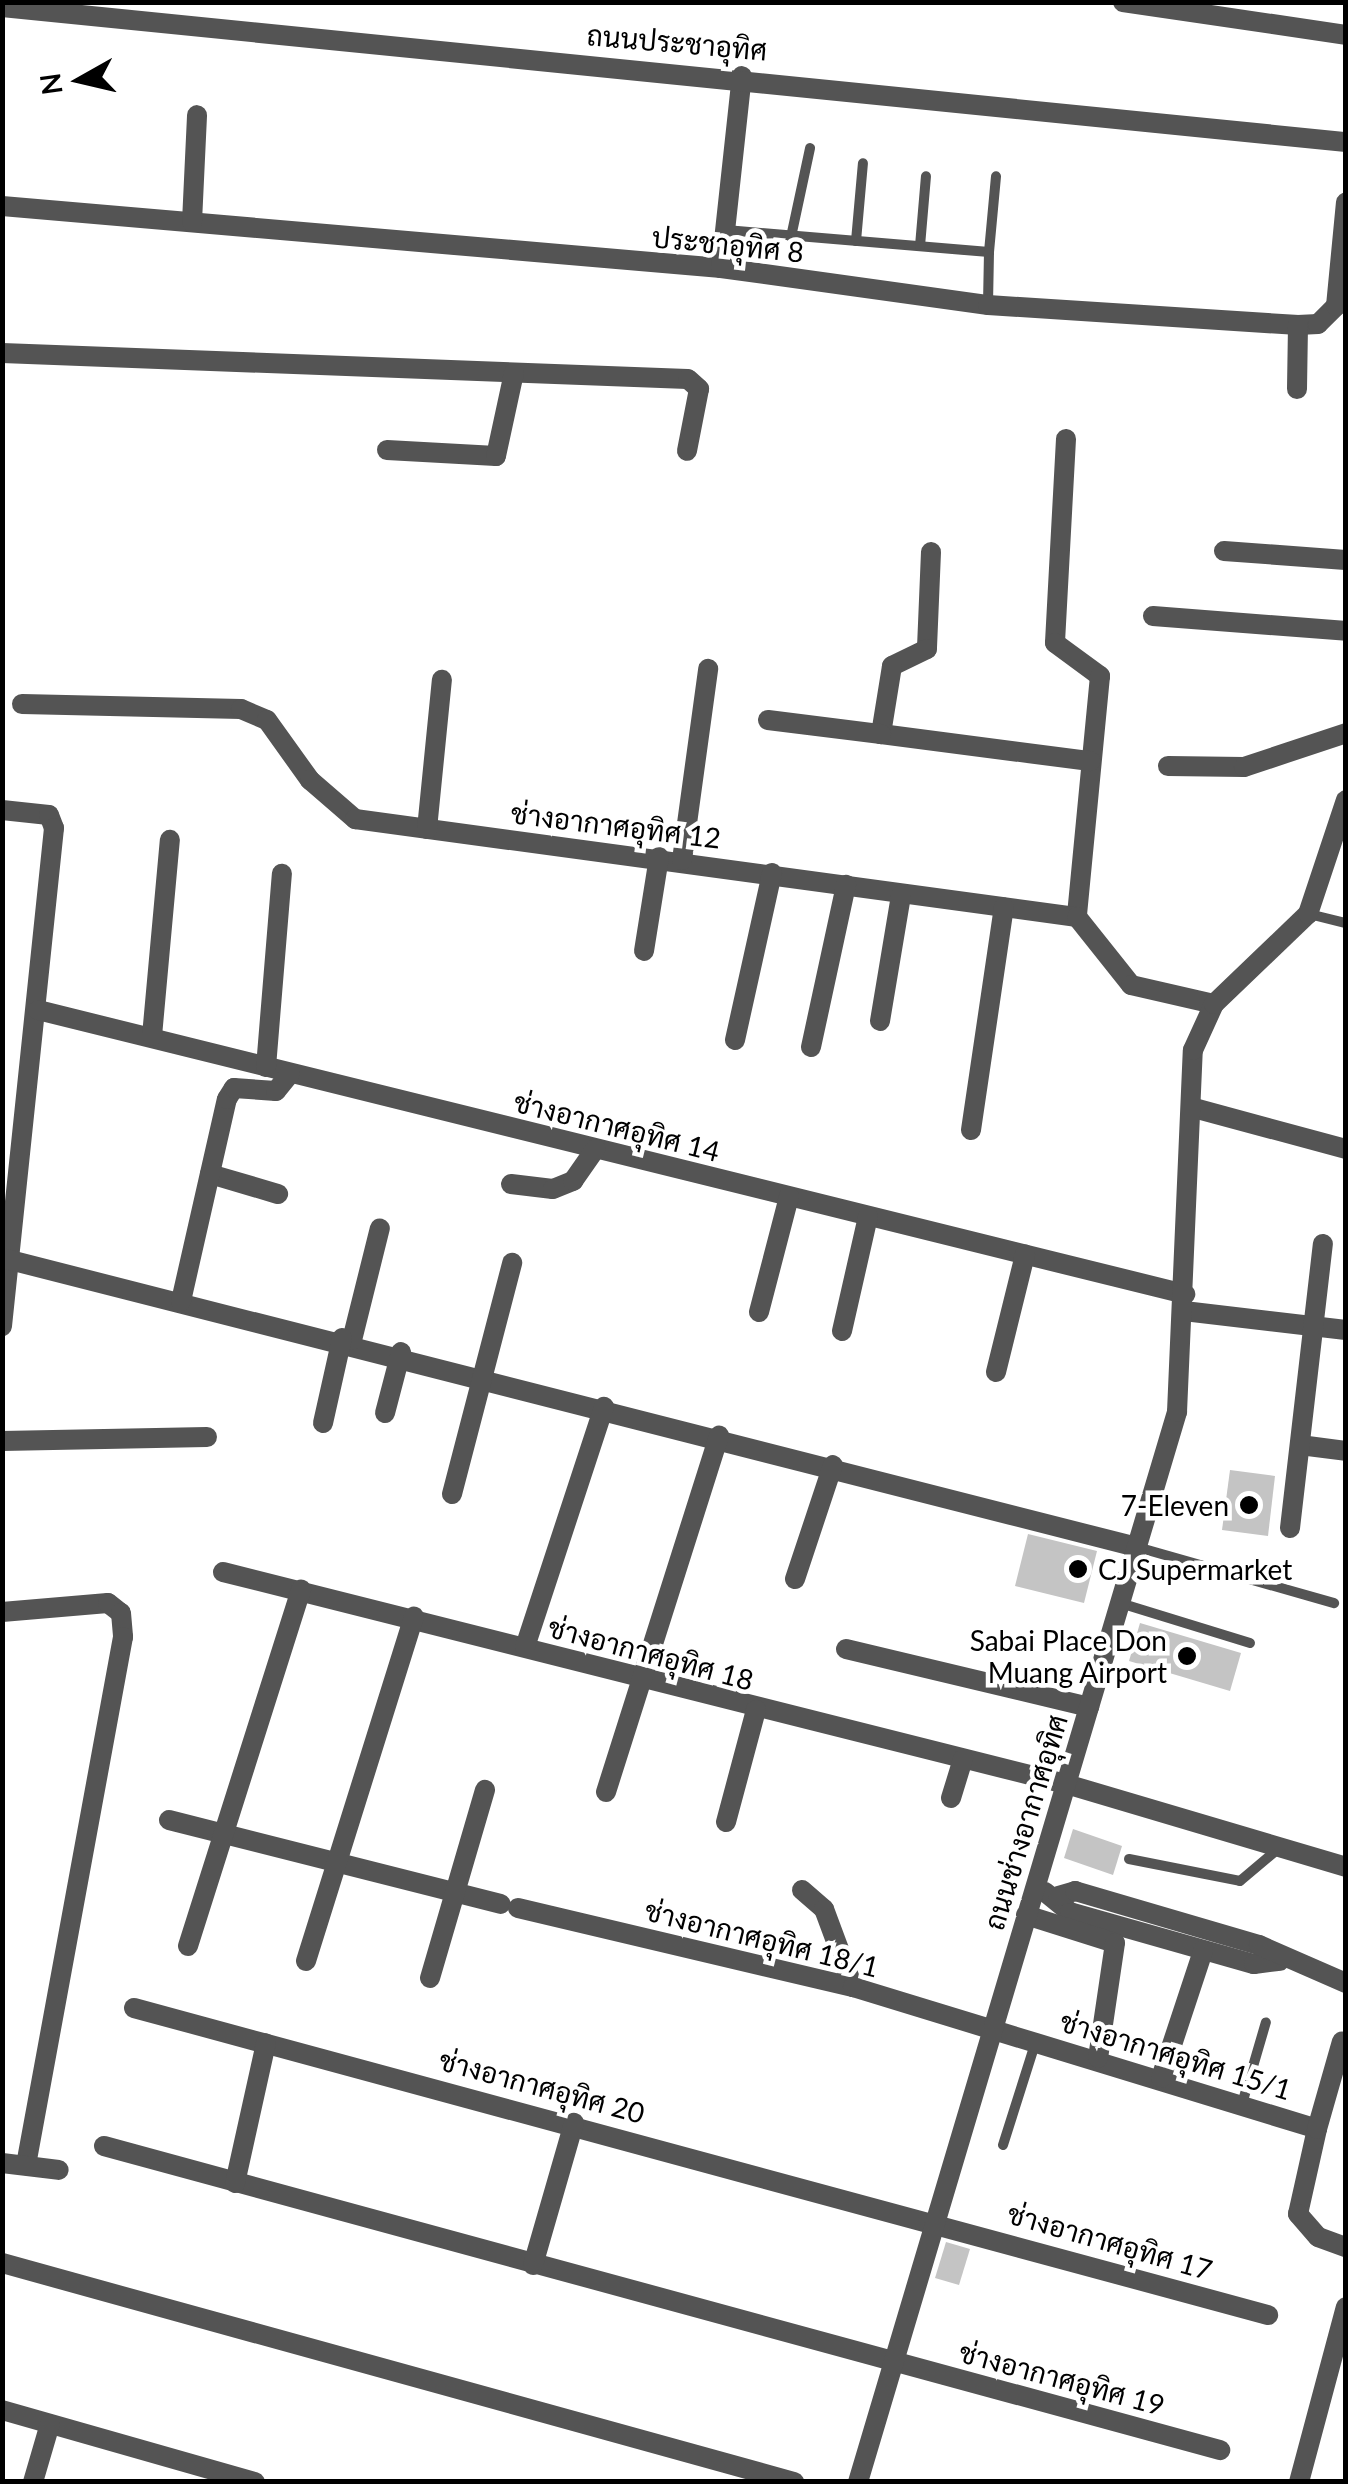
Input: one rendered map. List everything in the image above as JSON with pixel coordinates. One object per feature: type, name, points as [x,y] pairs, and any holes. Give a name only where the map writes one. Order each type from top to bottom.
[{"type":"street","points":[[1124,2],[1346,35]]},
{"type":"street","name":"ถนนประชาอุทิศ","points":[[2,7],[742,76],[1346,142]]},
{"type":"street","points":[[721,268],[742,76]]},
{"type":"street","points":[[192,222],[197,115]]},
{"type":"street","points":[[1297,389],[1298,325],[1318,324],[1336,306],[1346,202]]},
{"type":"street","name":"ประชาอุทิศ 8","points":[[2,206],[721,268],[988,305],[1298,325]]},
{"type":"street","points":[[2,352],[696,382],[687,451]]},
{"type":"street","points":[[388,450],[496,456],[514,373]]},
{"type":"street","points":[[1066,439],[1055,642],[1067,658],[1099,669],[1077,916],[1131,985],[1214,1004]]},
{"type":"street","points":[[1224,551],[1346,560]]},
{"type":"street","points":[[882,734],[892,666],[927,650],[932,552]]},
{"type":"street","points":[[1154,616],[1346,631]]},
{"type":"street","points":[[682,860],[708,668]]},
{"type":"street","points":[[427,829],[442,680]]},
{"type":"street","name":"ช่างอากาศอุทิศ 12","points":[[22,704],[242,708],[266,720],[336,809],[427,829],[682,860],[901,896],[1077,916]]},
{"type":"street","points":[[768,720],[1090,761]]},
{"type":"street","points":[[1168,766],[1244,766],[1346,734]]},
{"type":"street","name":"ถนนช่างอากาศอุทิศ","points":[[858,2482],[890,2359],[936,2220],[1177,1412],[1194,1108],[1193,1050],[1214,1004],[1308,914],[1346,800]]},
{"type":"street","points":[[2,810],[48,815],[54,828],[2,1326]]},
{"type":"street","points":[[152,1036],[170,840]]},
{"type":"street","points":[[644,951],[659,857]]},
{"type":"street","points":[[734,1040],[772,873]]},
{"type":"street","points":[[266,1068],[282,874]]},
{"type":"street","points":[[812,1048],[846,884]]},
{"type":"street","points":[[880,1020],[901,896]]},
{"type":"street","points":[[971,1130],[1004,907]]},
{"type":"street","name":"ช่างอากาศอุทิศ 14","points":[[38,1010],[1025,1255],[1184,1303],[1346,1330]]},
{"type":"street","points":[[181,1302],[234,1088],[276,1090],[290,1074]]},
{"type":"street","points":[[1194,1108],[1346,1148]]},
{"type":"street","points":[[511,1184],[553,1189],[573,1181],[596,1149]]},
{"type":"street","points":[[210,1174],[278,1194]]},
{"type":"street","points":[[759,1312],[789,1197]]},
{"type":"street","points":[[842,1331],[868,1216]]},
{"type":"street","points":[[322,1423],[380,1228]]},
{"type":"street","points":[[1290,1528],[1323,1244]]},
{"type":"street","points":[[996,1372],[1025,1255]]},
{"type":"street","points":[[6,1259],[401,1352],[1137,1547]]},
{"type":"street","points":[[452,1494],[512,1263]]},
{"type":"street","points":[[385,1413],[401,1352]]},
{"type":"street","points":[[525,1647],[604,1407]]},
{"type":"street","points":[[606,1792],[719,1435]]},
{"type":"street","points":[[2,1441],[207,1437]]},
{"type":"street","points":[[1300,1445],[1346,1451]]},
{"type":"street","points":[[795,1579],[833,1465]]},
{"type":"street","name":"ช่างอากาศอุทิศ 18","points":[[223,1572],[414,1617],[642,1683],[1066,1784],[1346,1867]]},
{"type":"street","points":[[188,1946],[301,1590]]},
{"type":"street","points":[[2,1612],[108,1603],[121,1613],[123,1637],[26,2165]]},
{"type":"street","points":[[306,1961],[414,1617]]},
{"type":"street","points":[[846,1649],[1089,1707]]},
{"type":"street","points":[[726,1822],[756,1710]]},
{"type":"street","points":[[951,1798],[963,1759]]},
{"type":"street","points":[[430,1978],[485,1790]]},
{"type":"street","name":"ช่างอากาศอุทิศ 18/1","points":[[169,1820],[336,1858],[456,1894],[853,1987],[991,2027]]},
{"type":"street","points":[[1034,1887],[1058,1896],[1070,1912],[1203,1952],[1280,1961],[1346,1983]]},
{"type":"street","points":[[802,1890],[824,1909],[853,1987]]},
{"type":"street","points":[[1058,1896],[1076,1890],[1259,1945],[1280,1961]]},
{"type":"street","points":[[1026,1915],[1115,1943],[1098,2058]]},
{"type":"street","points":[[1161,2078],[1203,1952]]},
{"type":"street","name":"ช่างอากาศอุทิศ 20","points":[[134,2008],[936,2220]]},
{"type":"street","name":"ช่างอากาศอุทิศ 15/1","points":[[991,2027],[1317,2129],[1298,2214],[1346,2246]]},
{"type":"street","points":[[1317,2129],[1342,2041]]},
{"type":"street","points":[[235,2182],[266,2043]]},
{"type":"street","points":[[534,2265],[574,2123]]},
{"type":"street","name":"ช่างอากาศอุทิศ 19","points":[[104,2146],[1220,2450]]},
{"type":"street","points":[[2,2162],[60,2170]]},
{"type":"street","name":"ช่างอากาศอุทิศ 17","points":[[936,2220],[1268,2314]]},
{"type":"street","points":[[2,2263],[794,2482]]},
{"type":"street","points":[[1299,2482],[1346,2307]]},
{"type":"street","points":[[2,2410],[254,2482]]},
{"type":"street","points":[[32,2482],[50,2424]]},
{"type":"lane","points":[[791,237],[810,148]]},
{"type":"lane","points":[[856,241],[862,164]]},
{"type":"lane","points":[[920,246],[926,176]]},
{"type":"lane","points":[[988,305],[996,176]]},
{"type":"lane","points":[[725,230],[989,252]]},
{"type":"lane","points":[[1308,914],[1346,923]]},
{"type":"lane","points":[[1137,1547],[1334,1603]]},
{"type":"lane","points":[[1120,1603],[1250,1643]]},
{"type":"lane","points":[[1129,1859],[1240,1881],[1278,1848]]},
{"type":"lane","points":[[1242,2104],[1266,2022]]},
{"type":"lane","points":[[1003,2145],[1036,2040]]},
{"type":"building","points":[[1230,1470],[1275,1476],[1268,1536],[1222,1530]]},
{"type":"building","points":[[1028,1534],[1097,1551],[1084,1603],[1015,1586]]},
{"type":"building","points":[[1140,1623],[1241,1653],[1230,1691],[1129,1661]]},
{"type":"building","points":[[1073,1829],[1122,1846],[1113,1875],[1064,1858]]},
{"type":"building","points":[[946,2242],[970,2249],[959,2285],[935,2278]]},
{"type":"place","name":"7-Eleven","points":[[1249,1505]]},
{"type":"place","name":"CJ Supermarket","points":[[1078,1569]]},
{"type":"place","name":"Sabai Place Don Muang Airport","points":[[1187,1656]]}]
